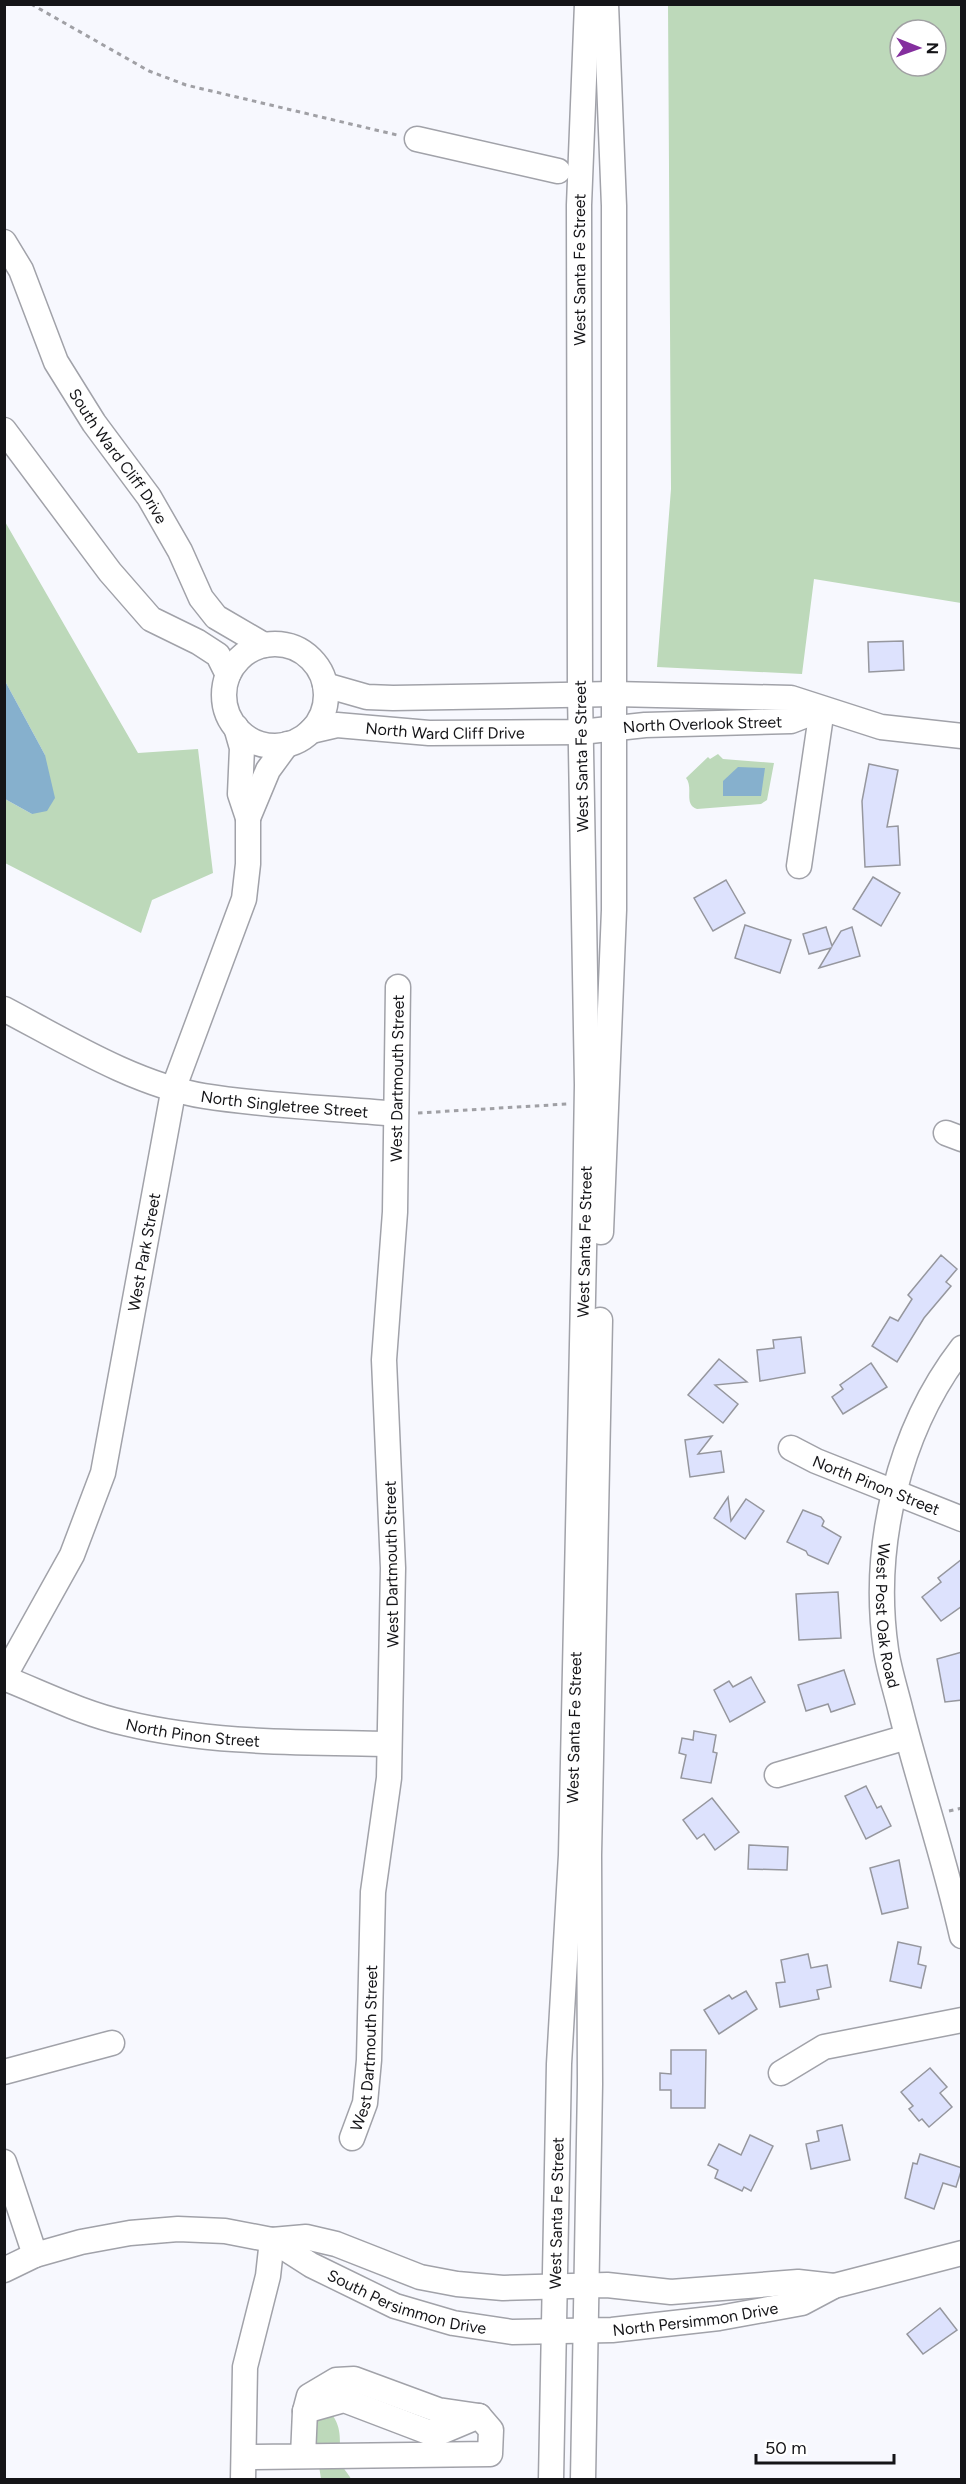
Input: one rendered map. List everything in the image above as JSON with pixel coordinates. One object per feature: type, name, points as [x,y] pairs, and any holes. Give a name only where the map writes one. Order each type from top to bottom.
[{"type":"street","name":"West Santa Fe Street","points":[[551,2480],[559,2064],[571,1855],[586,1103],[580,694],[579,205],[587,4]]},
{"type":"street","name":"West Santa Fe Street","points":[[583,2480],[590,2084],[589,1855],[602,1204],[614,910],[614,206],[606,4]]},
{"type":"street","points":[[417,139],[558,171]]},
{"type":"street","name":"South Ward Cliff Drive","points":[[4,242],[21,270],[56,362],[94,423],[149,497],[180,551],[201,598],[216,617],[264,645],[280,644],[296,648],[309,657],[319,670],[325,685]]},
{"type":"street","points":[[4,430],[110,572],[151,619],[198,642],[218,656],[228,675]]},
{"type":"street","points":[[264,645],[249,651],[237,661],[228,675],[224,692],[226,709],[236,727],[247,737],[262,745],[287,744],[297,741],[311,731],[321,716],[326,701],[325,685]]},
{"type":"street","name":"North Ward Cliff Drive","points":[[325,685],[367,697],[384,698],[580,694]]},
{"type":"street","name":"North Overlook Street","points":[[580,694],[791,698],[881,727],[962,736]]},
{"type":"street","points":[[799,866],[822,709]]},
{"type":"street","name":"North Overlook Street","points":[[581,732],[645,725],[791,721],[822,709]]},
{"type":"street","name":"North Ward Cliff Drive","points":[[311,731],[337,725],[460,734],[581,732]]},
{"type":"street","name":"West Park Street","points":[[4,1678],[72,1555],[104,1473],[174,1087],[244,898],[248,864],[248,818],[240,794],[242,748],[236,727]]},
{"type":"street","name":"West Park Street","points":[[248,818],[268,770],[287,744]]},
{"type":"street","name":"West Dartmouth Street","points":[[352,2138],[365,2103],[369,2060],[373,1892],[387,1803],[393,1568],[384,1360],[395,1212],[398,987]]},
{"type":"street","name":"North Singletree Street","points":[[4,1009],[133,1075],[203,1096],[395,1114]]},
{"type":"street","name":"West Post Oak Road","points":[[962,1348],[929,1400],[901,1466],[885,1537],[882,1600],[886,1650],[907,1737],[962,1936]]},
{"type":"street","name":"North Pinon Street","points":[[791,1448],[816,1461],[962,1519]]},
{"type":"street","name":"North Pinon Street","points":[[4,1678],[122,1723],[164,1732],[244,1741],[389,1744]]},
{"type":"street","points":[[777,1775],[907,1737]]},
{"type":"street","points":[[781,2073],[824,2047],[962,2020]]},
{"type":"street","points":[[4,2072],[112,2043]]},
{"type":"street","points":[[4,2162],[35,2255]]},
{"type":"street","name":"South Persimmon Drive","points":[[4,2270],[35,2255],[110,2236],[178,2229],[225,2231],[272,2240],[306,2237],[336,2244],[420,2277],[457,2284],[504,2288],[554,2286]]},
{"type":"street","points":[[272,2240],[268,2276],[256,2315],[245,2367],[243,2468],[303,2457],[490,2454],[491,2430],[479,2416],[438,2410],[354,2379],[336,2380],[309,2396],[305,2411],[303,2457]]},
{"type":"street","name":"South Persimmon Drive","points":[[272,2240],[311,2265],[395,2306],[453,2323],[512,2332],[554,2330]]},
{"type":"street","name":"North Persimmon Drive","points":[[554,2330],[585,2331],[719,2318],[792,2305],[802,2303],[834,2286],[962,2253]]},
{"type":"street","name":"North Persimmon Drive","points":[[554,2286],[607,2285],[671,2292],[798,2282],[834,2286]]},
{"type":"path","points":[[31,4],[139,66],[186,86],[417,139]]},
{"type":"path","points":[[395,1114],[586,1103]]},
{"type":"green space","points":[[668,5],[961,5],[961,603],[814,579],[802,674],[657,667],[671,489]]},
{"type":"green space","points":[[4,520],[138,753],[198,749],[213,873],[152,900],[141,933],[5,863],[5,799],[32,814],[45,755],[5,681]]},
{"type":"green space","points":[[718,754],[723,759],[774,763],[767,800],[761,804],[697,809],[693,807],[689,800],[689,786],[686,778],[708,757],[710,759]]},
{"type":"green space","points":[[331,2413],[338,2425],[342,2464],[351,2479],[321,2479],[312,2420]]},
{"type":"water","points":[[5,681],[45,755],[55,798],[47,811],[32,814],[5,799]]},
{"type":"water","points":[[738,767],[765,768],[761,796],[723,796],[723,781]]},
{"type":"building","points":[[903,641],[904,670],[869,672],[868,642]]},
{"type":"building","points":[[869,764],[898,770],[887,827],[898,826],[900,865],[865,867],[862,801]]},
{"type":"building","points":[[873,877],[900,893],[881,926],[853,909]]},
{"type":"building","points":[[726,880],[745,913],[713,931],[694,898]]},
{"type":"building","points":[[745,925],[791,940],[780,973],[735,958]]},
{"type":"building","points":[[826,927],[832,946],[841,931],[852,927],[860,956],[819,968],[831,948],[809,954],[803,934]]},
{"type":"building","points":[[941,1255],[957,1269],[946,1282],[951,1286],[924,1318],[897,1362],[872,1346],[890,1317],[898,1321],[912,1299],[908,1295]]},
{"type":"building","points":[[801,1337],[805,1373],[760,1381],[757,1350],[774,1348],[773,1340]]},
{"type":"building","points":[[719,1359],[747,1382],[715,1385],[738,1404],[723,1423],[688,1395]]},
{"type":"building","points":[[871,1363],[887,1387],[843,1414],[832,1397],[843,1389],[840,1385]]},
{"type":"building","points":[[712,1436],[698,1454],[721,1451],[724,1472],[690,1477],[685,1440]]},
{"type":"building","points":[[728,1497],[731,1521],[746,1499],[764,1511],[745,1539],[714,1518]]},
{"type":"building","points":[[803,1510],[821,1517],[824,1521],[822,1526],[841,1537],[828,1564],[787,1542]]},
{"type":"building","points":[[962,1559],[962,1606],[941,1621],[922,1597],[941,1582],[938,1578]]},
{"type":"building","points":[[838,1592],[841,1638],[799,1640],[796,1594]]},
{"type":"building","points":[[962,1652],[962,1700],[945,1702],[937,1659]]},
{"type":"building","points":[[844,1670],[855,1704],[831,1712],[828,1704],[806,1711],[798,1685]]},
{"type":"building","points":[[751,1677],[765,1702],[730,1722],[714,1690],[729,1681],[733,1687]]},
{"type":"building","points":[[694,1731],[716,1735],[713,1752],[717,1753],[711,1783],[681,1778],[686,1755],[679,1753],[682,1738],[693,1740]]},
{"type":"building","points":[[866,1786],[877,1808],[881,1806],[891,1826],[866,1839],[845,1796]]},
{"type":"building","points":[[712,1798],[739,1832],[715,1850],[704,1834],[697,1839],[683,1820]]},
{"type":"building","points":[[749,1845],[788,1847],[787,1870],[748,1869]]},
{"type":"building","points":[[899,1860],[908,1908],[882,1914],[870,1868]]},
{"type":"building","points":[[898,1942],[921,1947],[918,1964],[926,1966],[921,1988],[890,1981]]},
{"type":"building","points":[[808,1954],[811,1968],[827,1965],[831,1987],[817,1990],[819,1999],[780,2007],[776,1983],[785,1982],[781,1960]]},
{"type":"building","points":[[746,1991],[757,2009],[719,2034],[704,2010],[729,1995],[732,1999]]},
{"type":"building","points":[[671,2050],[706,2050],[705,2108],[671,2108],[671,2090],[660,2090],[660,2073],[671,2074]]},
{"type":"building","points":[[930,2068],[947,2087],[940,2093],[952,2107],[929,2127],[922,2119],[919,2121],[909,2109],[913,2106],[901,2092]]},
{"type":"building","points":[[842,2125],[850,2160],[811,2169],[806,2144],[819,2141],[817,2131]]},
{"type":"building","points":[[750,2135],[773,2146],[751,2191],[744,2187],[742,2191],[715,2178],[718,2170],[708,2165],[719,2144],[741,2155]]},
{"type":"building","points":[[920,2154],[962,2168],[956,2187],[943,2183],[934,2209],[905,2198],[913,2163],[917,2164]]},
{"type":"building","points":[[940,2308],[957,2330],[923,2354],[907,2334]]}]
